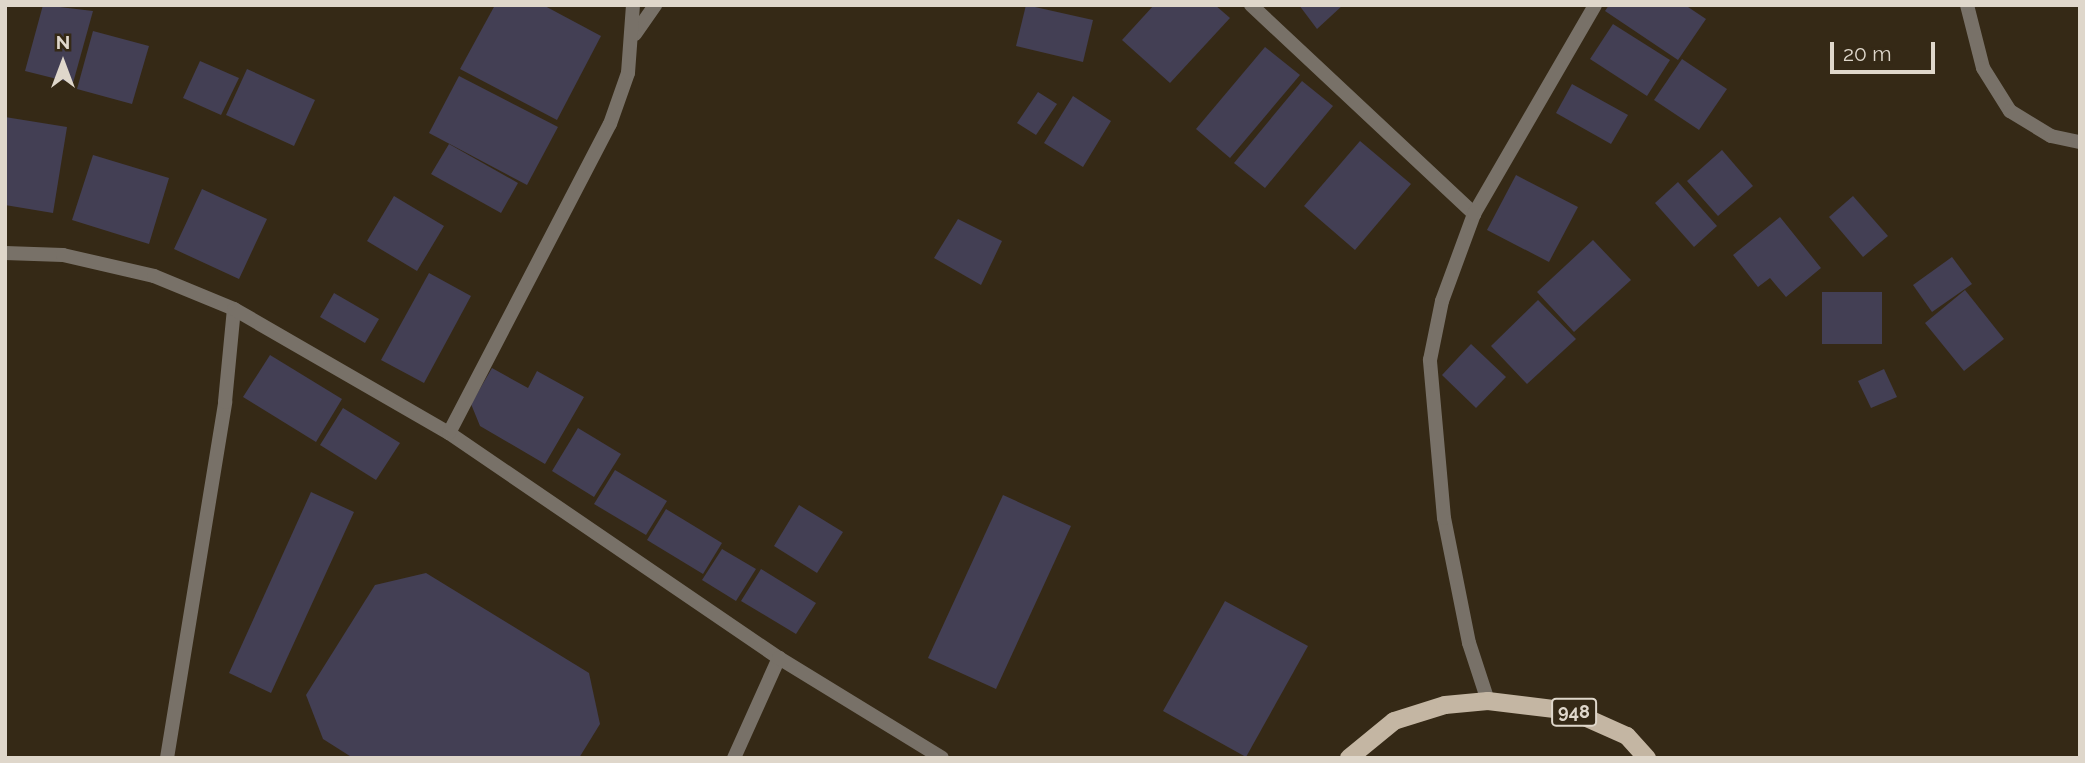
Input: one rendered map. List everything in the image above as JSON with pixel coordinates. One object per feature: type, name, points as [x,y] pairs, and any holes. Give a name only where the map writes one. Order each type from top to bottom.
[{"type":"main road","name":"948","points":[[1349,758],[1394,721],[1445,705],[1488,701],[1571,711],[1627,736],[1647,758]]},
{"type":"street","points":[[633,5],[635,34]]},
{"type":"street","points":[[449,433],[610,124],[635,34],[655,5]]},
{"type":"street","points":[[1251,5],[1474,215]]},
{"type":"street","points":[[1488,701],[1469,643],[1444,518],[1430,360],[1441,301],[1474,215],[1595,5]]},
{"type":"street","points":[[1967,5],[1983,68],[2010,111],[2051,136],[2080,142]]},
{"type":"street","points":[[5,253],[63,255],[154,276],[234,309],[449,433],[779,657],[942,758]]},
{"type":"street","points":[[167,758],[225,402],[234,309]]},
{"type":"street","points":[[734,758],[779,657]]},
{"type":"building","points":[[43,5],[93,11],[73,83],[25,71]]},
{"type":"building","points":[[495,5],[543,5],[601,36],[557,120],[460,69]]},
{"type":"building","points":[[1026,5],[1093,20],[1083,62],[1016,46]]},
{"type":"building","points":[[1154,5],[1215,5],[1230,18],[1170,83],[1122,40]]},
{"type":"building","points":[[1299,5],[1343,5],[1317,29]]},
{"type":"building","points":[[1609,5],[1685,5],[1706,19],[1678,60],[1605,11]]},
{"type":"building","points":[[1613,24],[1670,60],[1647,96],[1590,59]]},
{"type":"building","points":[[93,31],[149,46],[132,104],[77,89]]},
{"type":"building","points":[[1265,47],[1300,75],[1230,158],[1196,129]]},
{"type":"building","points":[[1682,59],[1727,89],[1699,130],[1654,100]]},
{"type":"building","points":[[200,61],[239,78],[221,115],[183,98]]},
{"type":"building","points":[[247,69],[315,100],[294,146],[226,115]]},
{"type":"building","points":[[459,76],[558,127],[527,185],[429,133]]},
{"type":"building","points":[[1302,81],[1333,106],[1265,188],[1234,163]]},
{"type":"building","points":[[1572,84],[1628,115],[1611,144],[1556,113]]},
{"type":"building","points":[[1038,92],[1057,104],[1036,135],[1017,123]]},
{"type":"building","points":[[1073,96],[1111,121],[1083,167],[1044,143]]},
{"type":"building","points":[[5,117],[67,127],[53,213],[5,205]]},
{"type":"building","points":[[1360,141],[1411,184],[1355,250],[1304,206]]},
{"type":"building","points":[[449,144],[518,183],[501,213],[431,174]]},
{"type":"building","points":[[1722,150],[1753,186],[1718,216],[1687,181]]},
{"type":"building","points":[[93,155],[169,178],[149,244],[72,220]]},
{"type":"building","points":[[1516,175],[1578,207],[1549,262],[1487,230]]},
{"type":"building","points":[[1678,182],[1717,226],[1694,247],[1655,203]]},
{"type":"building","points":[[202,189],[267,219],[239,279],[174,249]]},
{"type":"building","points":[[394,196],[444,226],[417,271],[367,241]]},
{"type":"building","points":[[1853,196],[1888,236],[1863,257],[1829,217]]},
{"type":"building","points":[[1780,217],[1821,268],[1786,297],[1770,278],[1758,287],[1733,255]]},
{"type":"building","points":[[958,219],[1002,241],[981,285],[934,258]]},
{"type":"building","points":[[1593,240],[1631,280],[1574,332],[1537,292]]},
{"type":"building","points":[[1952,257],[1972,284],[1932,312],[1913,285]]},
{"type":"building","points":[[429,273],[471,296],[424,383],[381,360]]},
{"type":"building","points":[[1965,290],[2004,339],[1964,371],[1925,323]]},
{"type":"building","points":[[1822,292],[1882,292],[1882,344],[1822,344]]},
{"type":"building","points":[[334,293],[379,319],[365,343],[320,317]]},
{"type":"building","points":[[1538,300],[1576,339],[1527,384],[1491,346]]},
{"type":"building","points":[[1471,344],[1506,377],[1476,408],[1442,375]]},
{"type":"building","points":[[270,355],[342,399],[316,442],[243,397]]},
{"type":"building","points":[[492,368],[528,388],[537,371],[584,397],[545,464],[480,426],[471,404]]},
{"type":"building","points":[[1884,369],[1897,397],[1871,408],[1858,381]]},
{"type":"building","points":[[343,408],[400,443],[376,480],[320,445]]},
{"type":"building","points":[[578,428],[621,454],[594,497],[552,471]]},
{"type":"building","points":[[615,470],[667,501],[646,535],[594,504]]},
{"type":"building","points":[[311,492],[354,512],[271,693],[229,673]]},
{"type":"building","points":[[1003,495],[1071,526],[996,689],[928,658]]},
{"type":"building","points":[[799,505],[843,532],[817,573],[774,546]]},
{"type":"building","points":[[666,509],[722,543],[703,574],[647,540]]},
{"type":"building","points":[[722,549],[756,569],[736,601],[702,580]]},
{"type":"building","points":[[761,569],[816,603],[796,634],[741,601]]},
{"type":"building","points":[[426,573],[589,673],[600,724],[579,758],[353,758],[323,739],[306,695],[375,585]]},
{"type":"building","points":[[1225,601],[1308,646],[1246,757],[1163,711]]}]
